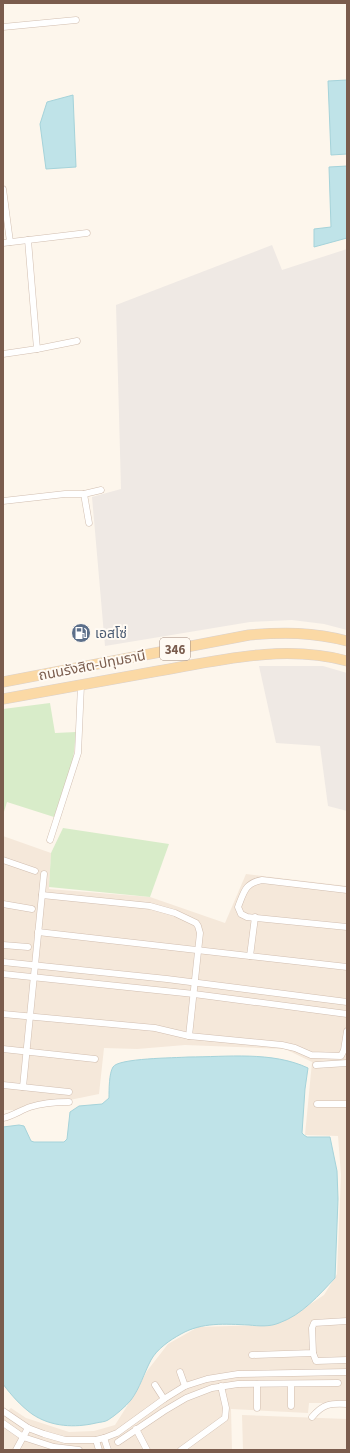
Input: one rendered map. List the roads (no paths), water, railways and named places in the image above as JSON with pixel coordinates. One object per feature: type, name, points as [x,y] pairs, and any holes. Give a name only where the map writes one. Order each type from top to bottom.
[{"type":"main road","name":"ถนนรังสิต-ปทุมธานี","points":[[3,682],[249,635],[286,632],[323,636],[347,641]]},
{"type":"main road","name":"ถนนรังสิต-ปทุมธานี","points":[[3,699],[228,659],[266,654],[309,654],[347,661]]},
{"type":"street","points":[[3,28],[76,20]]},
{"type":"street","points":[[3,189],[6,243],[87,233]]},
{"type":"street","points":[[28,240],[37,349]]},
{"type":"street","points":[[3,354],[77,341]]},
{"type":"street","points":[[3,501],[65,494],[84,494],[101,490]]},
{"type":"street","points":[[84,494],[88,524]]},
{"type":"street","points":[[50,840],[78,753],[80,685]]},
{"type":"street","points":[[3,860],[35,871]]},
{"type":"street","points":[[23,1087],[44,874]]},
{"type":"street","points":[[347,890],[272,880],[255,881],[250,884],[246,890],[238,907],[241,914],[255,918],[347,927]]},
{"type":"street","points":[[42,895],[150,906],[175,913],[198,926],[200,933],[199,950],[190,1036]]},
{"type":"street","points":[[3,904],[32,909]]},
{"type":"street","points":[[250,956],[255,918]]},
{"type":"street","points":[[38,932],[347,967]]},
{"type":"street","points":[[3,945],[28,947]]},
{"type":"street","points":[[3,962],[195,983],[347,1002]]},
{"type":"street","points":[[89,983],[90,971]]},
{"type":"street","points":[[3,974],[194,994],[347,1014]]},
{"type":"street","points":[[3,1014],[155,1028],[190,1036],[282,1044],[311,1055],[337,1057],[341,1056],[343,1053],[347,1031]]},
{"type":"street","points":[[3,1049],[94,1059]]},
{"type":"street","points":[[316,1065],[347,1063]]},
{"type":"street","points":[[3,1085],[69,1092]]},
{"type":"street","points":[[3,1118],[31,1107],[57,1102],[69,1102]]},
{"type":"street","points":[[317,1104],[347,1104]]},
{"type":"street","points":[[347,1321],[314,1322],[312,1328],[313,1353],[316,1362],[347,1360]]},
{"type":"street","points":[[252,1354],[313,1353]]},
{"type":"street","points":[[180,1372],[185,1386]]},
{"type":"street","points":[[3,1411],[28,1428],[64,1440],[96,1440],[117,1433],[164,1399],[185,1386],[207,1379],[238,1374],[347,1372]]},
{"type":"street","points":[[118,1442],[186,1398],[221,1386],[338,1383]]},
{"type":"street","points":[[257,1384],[257,1408]]},
{"type":"street","points":[[291,1384],[291,1406]]},
{"type":"street","points":[[155,1385],[164,1399]]},
{"type":"street","points":[[181,1450],[225,1418],[226,1408],[221,1386]]},
{"type":"street","points":[[312,1417],[324,1406],[347,1404]]},
{"type":"street","points":[[3,1424],[23,1437],[54,1447],[79,1450]]},
{"type":"street","points":[[16,1450],[28,1428]]},
{"type":"street","points":[[136,1429],[147,1450]]},
{"type":"street","points":[[104,1438],[108,1450]]},
{"type":"street","points":[[96,1440],[99,1450]]},
{"type":"water","points":[[347,80],[347,154],[331,155],[328,81]]},
{"type":"water","points":[[73,95],[76,167],[46,169],[40,124],[47,102]]},
{"type":"water","points":[[347,166],[347,238],[314,247],[314,229],[331,227],[329,167]]},
{"type":"water","points":[[188,1057],[264,1057],[280,1059],[308,1068],[302,1133],[307,1137],[330,1137],[337,1171],[338,1199],[335,1278],[303,1310],[279,1323],[264,1326],[222,1324],[197,1327],[173,1339],[164,1345],[154,1356],[131,1400],[107,1421],[80,1426],[47,1422],[32,1414],[3,1384],[3,1127],[19,1125],[24,1126],[31,1141],[34,1142],[64,1142],[67,1139],[70,1112],[79,1106],[102,1104],[109,1098],[111,1073],[113,1067],[117,1064],[136,1060]]},
{"type":"place","name":"เอสโซ่","points":[[81,633]]}]
